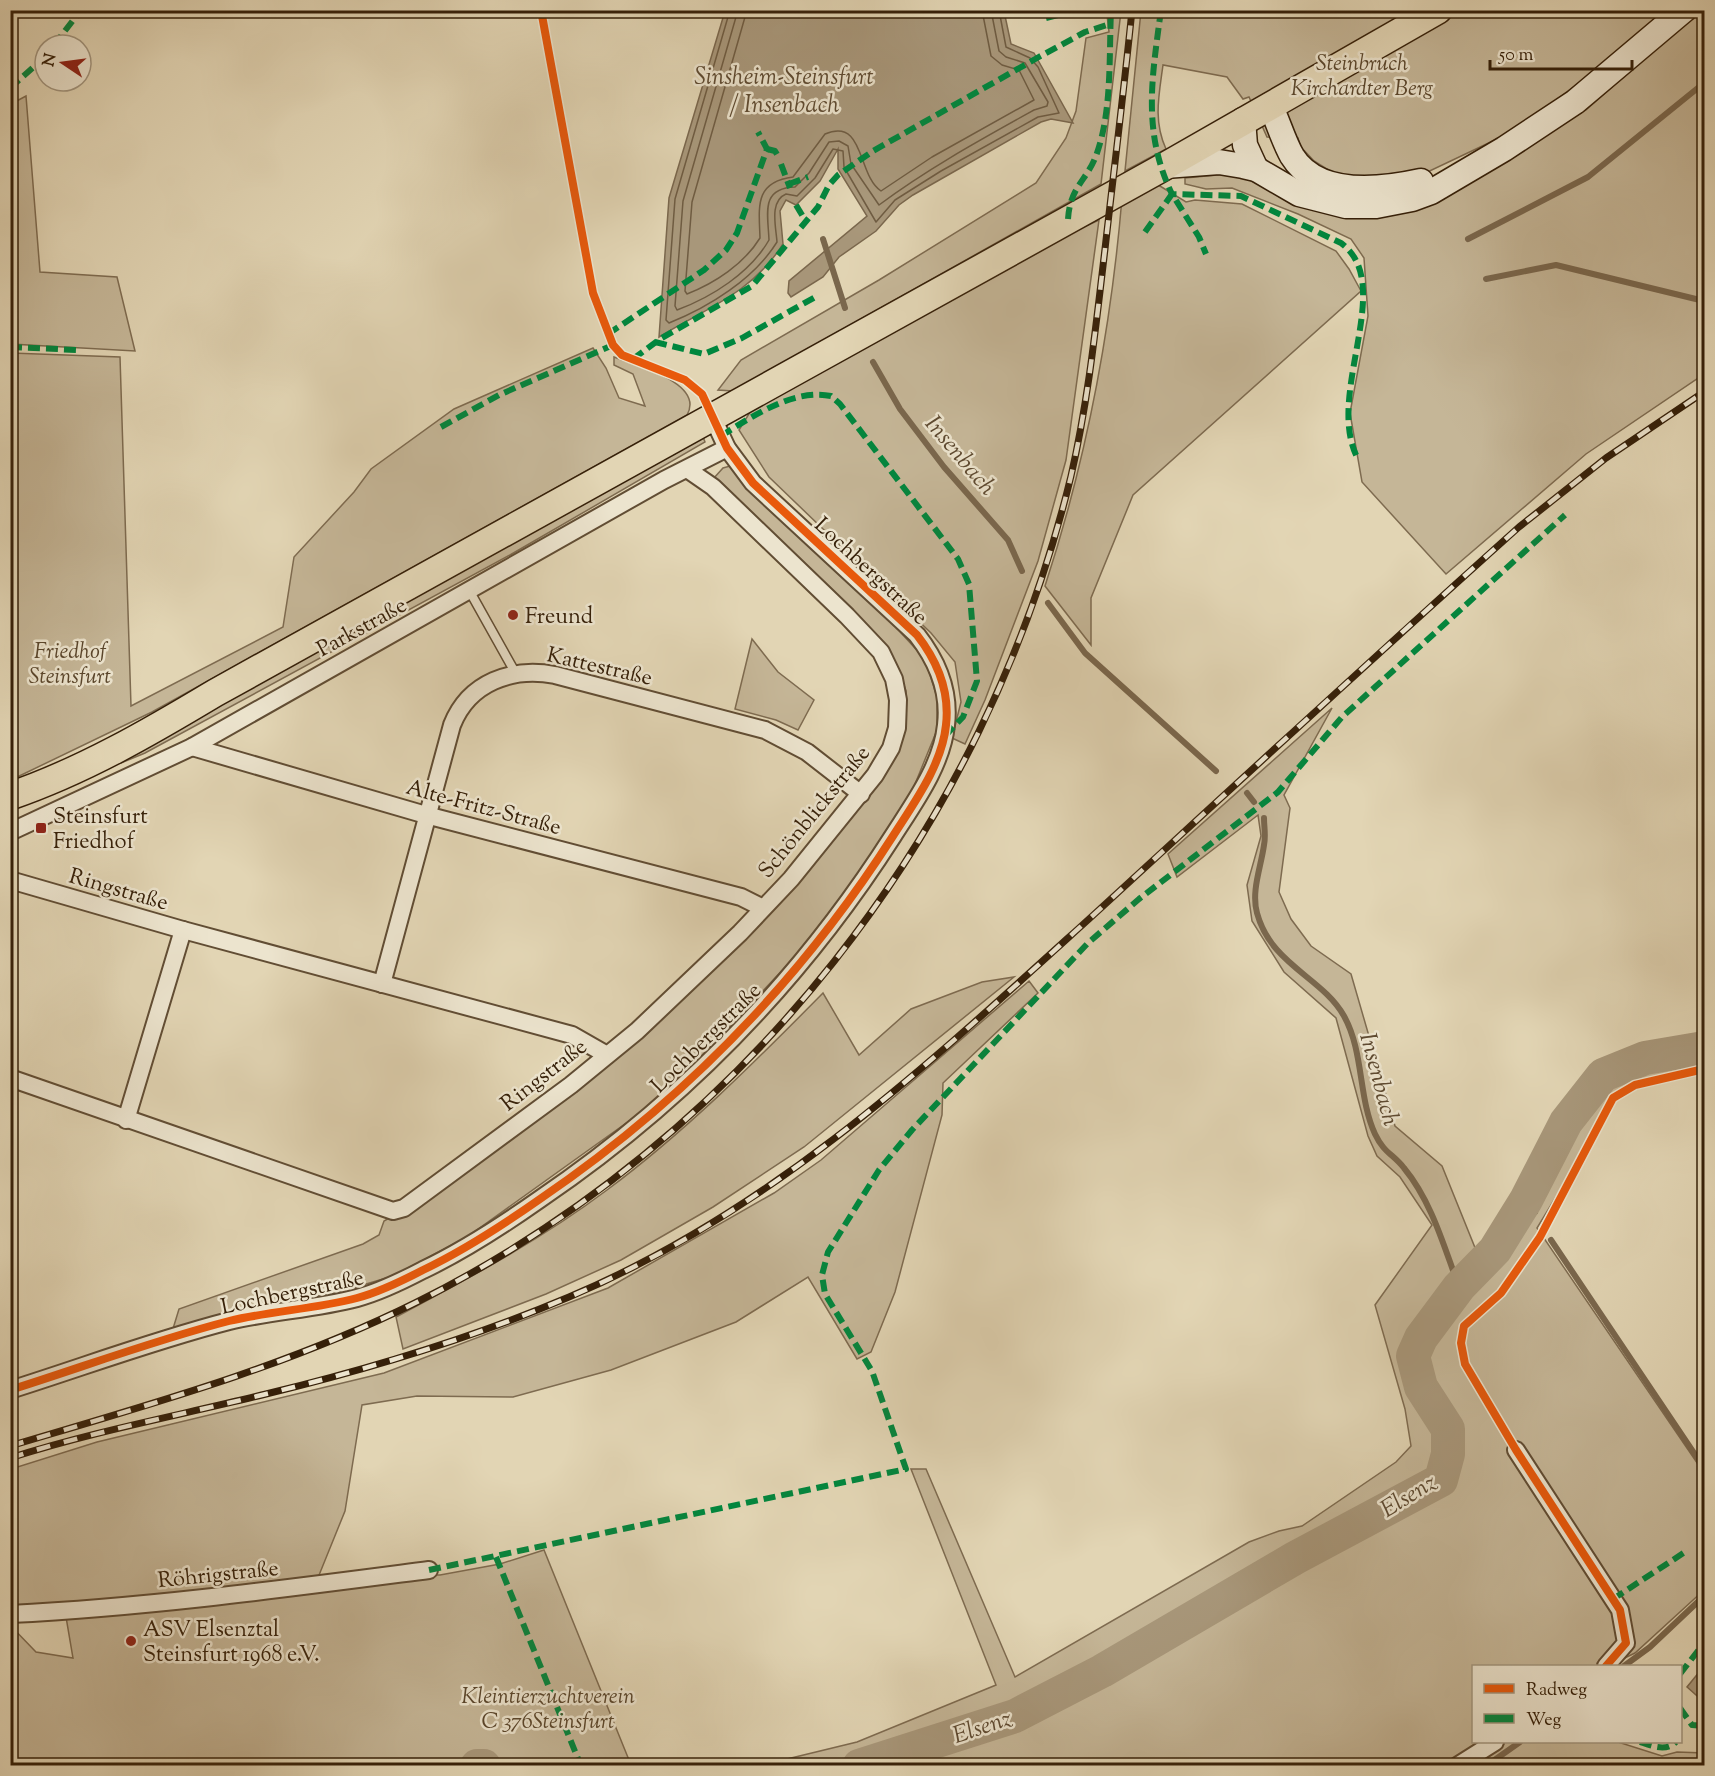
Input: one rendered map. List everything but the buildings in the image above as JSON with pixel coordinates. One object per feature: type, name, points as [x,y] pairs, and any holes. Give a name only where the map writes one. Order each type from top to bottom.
[{"type":"main road","points":[[10,796],[93,761],[1165,166],[1438,10]]},
{"type":"main road","points":[[1165,166],[1219,162],[1256,169],[1299,194],[1332,204],[1360,207],[1395,203],[1431,192],[1575,102],[1684,10]]},
{"type":"main road","points":[[1270,105],[1288,148],[1299,165],[1316,177],[1340,186],[1367,189],[1424,181],[1488,158]]},
{"type":"main road","points":[[1244,120],[1245,145],[1256,169]]},
{"type":"street","name":"Lochbergstraße","points":[[10,1390],[225,1322],[358,1298],[458,1253],[585,1168],[651,1116],[757,1014],[841,912],[880,855],[932,770],[945,736],[946,693],[934,661],[917,635],[753,483],[727,448],[712,416]]},
{"type":"street","name":"Parkstraße","points":[[10,832],[192,747],[469,590],[727,448]]},
{"type":"street","name":"Schönblickstraße","points":[[607,1055],[637,1032],[764,908],[861,794],[887,757],[895,738],[898,700],[890,666],[870,640],[712,487],[687,469]]},
{"type":"street","name":"Kattestraße","points":[[382,984],[426,815],[456,715],[477,691],[499,678],[530,672],[555,675],[765,730],[807,752],[861,794]]},
{"type":"street","name":"Alte-Fritz-Straße","points":[[192,747],[426,815],[741,897],[764,908]]},
{"type":"street","name":"Ringstraße","points":[[10,880],[183,930],[572,1035],[607,1055],[404,1208],[393,1211],[10,1078]]},
{"type":"street","points":[[126,1120],[183,930]]},
{"type":"street","points":[[1516,1450],[1620,1610],[1626,1643],[1607,1665]]},
{"type":"street","name":"Röhrigstraße","points":[[10,1614],[89,1609],[315,1585],[429,1570]]},
{"type":"street","points":[[1457,1766],[1493,1743]]},
{"type":"lane","points":[[469,590],[516,674]]},
{"type":"green space","points":[[1100,11],[1121,11],[1101,184],[733,391],[718,390],[741,360],[879,280],[1036,183],[1066,138],[1076,111],[1086,38],[1109,32],[1107,15],[1101,16]]},
{"type":"green space","name":"Steinbruch Kirchardter Berg","points":[[1141,11],[1664,11],[1600,67],[1516,130],[1417,177],[1338,176],[1314,161],[1300,146],[1298,138],[1267,137],[1249,97],[1243,99],[1227,77],[1163,65],[1158,118],[1166,149],[1125,171]]},
{"type":"green space","points":[[1699,11],[1704,11],[1704,374],[1586,454],[1446,574],[1362,482],[1350,413],[1368,316],[1364,258],[1351,239],[1298,214],[1232,188],[1206,189],[1185,184],[1185,178],[1239,173],[1348,217],[1518,152],[1586,110]]},
{"type":"green space","points":[[26,96],[40,272],[117,277],[135,351],[11,344],[11,104]]},
{"type":"green space","points":[[1155,183],[1186,202],[1195,200],[1242,204],[1336,251],[1361,291],[1133,495],[1091,598],[1091,645],[1045,586],[1073,491],[1095,394],[1111,296],[1122,198]]},
{"type":"green space","points":[[1099,220],[1066,460],[1038,561],[985,700],[965,744],[952,738],[961,702],[955,662],[931,633],[769,477],[739,430],[755,404],[1049,243]]},
{"type":"green space","name":"Friedhof Steinsfurt","points":[[593,348],[606,368],[619,398],[645,406],[633,374],[614,365],[614,357],[666,377],[678,385],[686,394],[690,404],[687,415],[152,712],[11,780],[11,353],[120,357],[131,706],[283,627],[294,557],[354,492],[371,469],[454,409]]},
{"type":"green space","points":[[701,432],[705,442],[510,555],[145,753],[121,763],[118,754]]},
{"type":"green space","points":[[730,466],[880,610],[925,659],[937,697],[937,730],[913,789],[885,834],[843,896],[805,946],[664,1096],[467,1237],[393,1276],[336,1293],[276,1303],[172,1332],[179,1309],[363,1244],[379,1235],[384,1221],[433,1193],[685,993],[893,760],[906,720],[906,691],[896,663],[870,630],[714,478],[723,468]]},
{"type":"green space","points":[[752,639],[778,672],[814,700],[798,730],[776,720],[735,709]]},
{"type":"green space","points":[[1332,708],[1284,795],[1290,808],[1279,892],[1291,919],[1311,946],[1351,974],[1395,1126],[1442,1166],[1478,1255],[1492,1245],[1522,1193],[1560,1112],[1599,1069],[1642,1050],[1704,1039],[1704,1067],[1623,1087],[1537,1228],[1704,1473],[1704,1590],[1635,1653],[1610,1665],[1472,1665],[1472,1743],[1621,1743],[1662,1756],[1677,1752],[1704,1753],[1704,1765],[773,1766],[783,1760],[857,1742],[996,1685],[911,1469],[926,1469],[1015,1677],[1249,1542],[1279,1531],[1302,1526],[1396,1462],[1411,1446],[1405,1409],[1375,1305],[1432,1225],[1400,1177],[1377,1156],[1368,1136],[1336,1018],[1284,972],[1252,921],[1247,885],[1261,836],[1258,815],[1177,877],[1168,854]]},
{"type":"green space","points":[[1014,977],[804,1147],[713,1207],[621,1260],[546,1294],[403,1349],[396,1317],[531,1242],[636,1168],[692,1120],[823,993],[859,1055],[911,1009],[982,982]]},
{"type":"green space","name":"Kleintierzuchtverein C 376Steinsfurt","points":[[1029,981],[1038,993],[943,1083],[942,1115],[895,1292],[871,1352],[857,1359],[808,1277],[736,1322],[611,1370],[513,1397],[417,1396],[362,1405],[345,1511],[315,1585],[407,1575],[440,1575],[500,1564],[544,1550],[631,1765],[11,1765],[10,1625],[36,1652],[73,1658],[65,1611],[11,1614],[11,1469],[97,1442],[384,1373],[608,1288],[774,1193],[821,1160]]},
{"type":"water","name":"Sinsheim-Steinsfurt / Insenbach","points":[[725,11],[1004,11],[1011,44],[1034,53],[1073,123],[1051,119],[1041,122],[913,195],[899,205],[876,231],[839,257],[823,277],[791,297],[788,293],[789,281],[867,216],[838,169],[838,149],[820,181],[796,205],[786,200],[780,211],[783,244],[771,261],[743,287],[727,298],[659,337],[669,198]]},
{"type":"water","points":[[1704,1666],[1704,1702],[1687,1687]]},
{"type":"waterway","points":[[1468,239],[1588,177],[1704,83]]},
{"type":"waterway","name":"Insenbach","points":[[823,239],[845,308]]},
{"type":"waterway","points":[[1486,279],[1556,265],[1704,301]]},
{"type":"waterway","name":"Insenbach","points":[[873,362],[900,409],[944,467],[1008,540],[1022,571]]},
{"type":"waterway","name":"Insenbach","points":[[1048,603],[1085,653],[1216,771]]},
{"type":"waterway","name":"Insenbach","points":[[1247,793],[1254,802]]},
{"type":"waterway","name":"Insenbach","points":[[1264,818],[1265,842],[1255,896],[1257,913],[1264,931],[1273,946],[1323,991],[1344,1016],[1355,1044],[1366,1105],[1375,1134],[1385,1149],[1404,1168],[1422,1195],[1430,1210],[1459,1287]]},
{"type":"waterway","name":"Elsenz","points":[[859,1766],[1015,1716],[1102,1671],[1295,1558],[1441,1480],[1448,1454],[1448,1429],[1421,1387],[1413,1356],[1421,1338],[1459,1287],[1495,1250],[1526,1200],[1566,1122],[1603,1075],[1645,1058],[1704,1048]]},
{"type":"waterway","points":[[1526,1200],[1535,1212]]},
{"type":"waterway","points":[[1551,1240],[1704,1468]]},
{"type":"waterway","points":[[1625,1665],[1650,1647],[1704,1596]]},
{"type":"waterway","points":[[1486,1766],[1519,1743]]},
{"type":"waterway","name":"Elsenz","points":[[477,1766],[484,1766]]},
{"type":"railway","points":[[10,1446],[216,1383],[317,1347],[415,1303],[534,1235],[644,1155],[744,1064],[834,962],[912,851],[978,732],[1032,607],[1071,476],[1082,420],[1098,306],[1132,10]]},
{"type":"railway","points":[[10,1458],[106,1431],[305,1384],[458,1339],[569,1297],[643,1262],[713,1222],[780,1178],[907,1080],[1029,973],[1519,527],[1606,458],[1704,392]]},
{"type":"marked path","points":[[63,33],[81,10]]},
{"type":"marked path","points":[[1046,18],[1078,10]]},
{"type":"marked path","points":[[1068,219],[1072,199],[1093,162],[1102,136],[1109,83],[1111,10]]},
{"type":"marked path","points":[[1161,10],[1153,81],[1153,126],[1156,149],[1172,194],[1241,196],[1341,243],[1356,261],[1363,285],[1362,312],[1349,402],[1349,431],[1357,457]]},
{"type":"marked path","points":[[633,359],[660,339],[752,286],[818,207],[829,185],[838,175],[873,151],[1037,58],[1085,32],[1110,24]]},
{"type":"marked path","points":[[10,88],[33,68]]},
{"type":"marked path","points":[[608,334],[704,270],[726,250],[737,233],[767,149],[758,132]]},
{"type":"marked path","points":[[767,149],[775,151],[778,156]]},
{"type":"marked path","points":[[781,164],[790,188]]},
{"type":"marked path","points":[[789,184],[808,177]]},
{"type":"marked path","points":[[1145,232],[1172,194],[1199,237],[1206,254]]},
{"type":"marked path","points":[[796,205],[805,220]]},
{"type":"marked path","points":[[655,342],[704,354],[742,338],[819,295]]},
{"type":"marked path","points":[[441,427],[499,395],[613,345]]},
{"type":"marked path","points":[[10,347],[78,350]]},
{"type":"marked path","points":[[721,436],[759,413],[788,400],[802,396],[831,396],[840,404],[958,559],[969,584],[977,681],[963,717],[945,736]]},
{"type":"marked path","points":[[429,1570],[906,1469],[872,1371],[825,1294],[822,1275],[828,1252],[879,1170],[912,1130],[1088,943],[1139,899],[1278,792],[1342,717],[1565,515]]},
{"type":"marked path","points":[[1613,1599],[1685,1552]]},
{"type":"marked path","points":[[496,1557],[581,1766]]},
{"type":"marked path","points":[[1682,1671],[1704,1643]]},
{"type":"marked path","points":[[1682,1711],[1692,1725],[1704,1726]]},
{"type":"marked path","points":[[1644,1743],[1663,1747],[1675,1743]]},
{"type":"cycle path","points":[[10,1390],[201,1328],[261,1315],[341,1302],[374,1293],[454,1254],[526,1209],[592,1162],[642,1122],[735,1036],[778,989],[857,889],[918,797],[939,755],[947,712],[944,689],[936,666],[917,635],[753,483],[727,448],[702,394],[685,380],[622,355],[613,345],[593,293],[541,10]]},
{"type":"cycle path","points":[[1607,1665],[1626,1643],[1620,1610],[1516,1450],[1465,1364],[1461,1343],[1464,1326],[1501,1293],[1540,1237],[1613,1098],[1635,1085],[1704,1069]]},
{"type":"place","name":"Freund","points":[[513,615]]},
{"type":"place","name":"Steinsfurt Friedhof","points":[[41,828]]},
{"type":"place","name":"ASV Elsenztal Steinsfurt 1968 e.V.","points":[[131,1641]]}]
